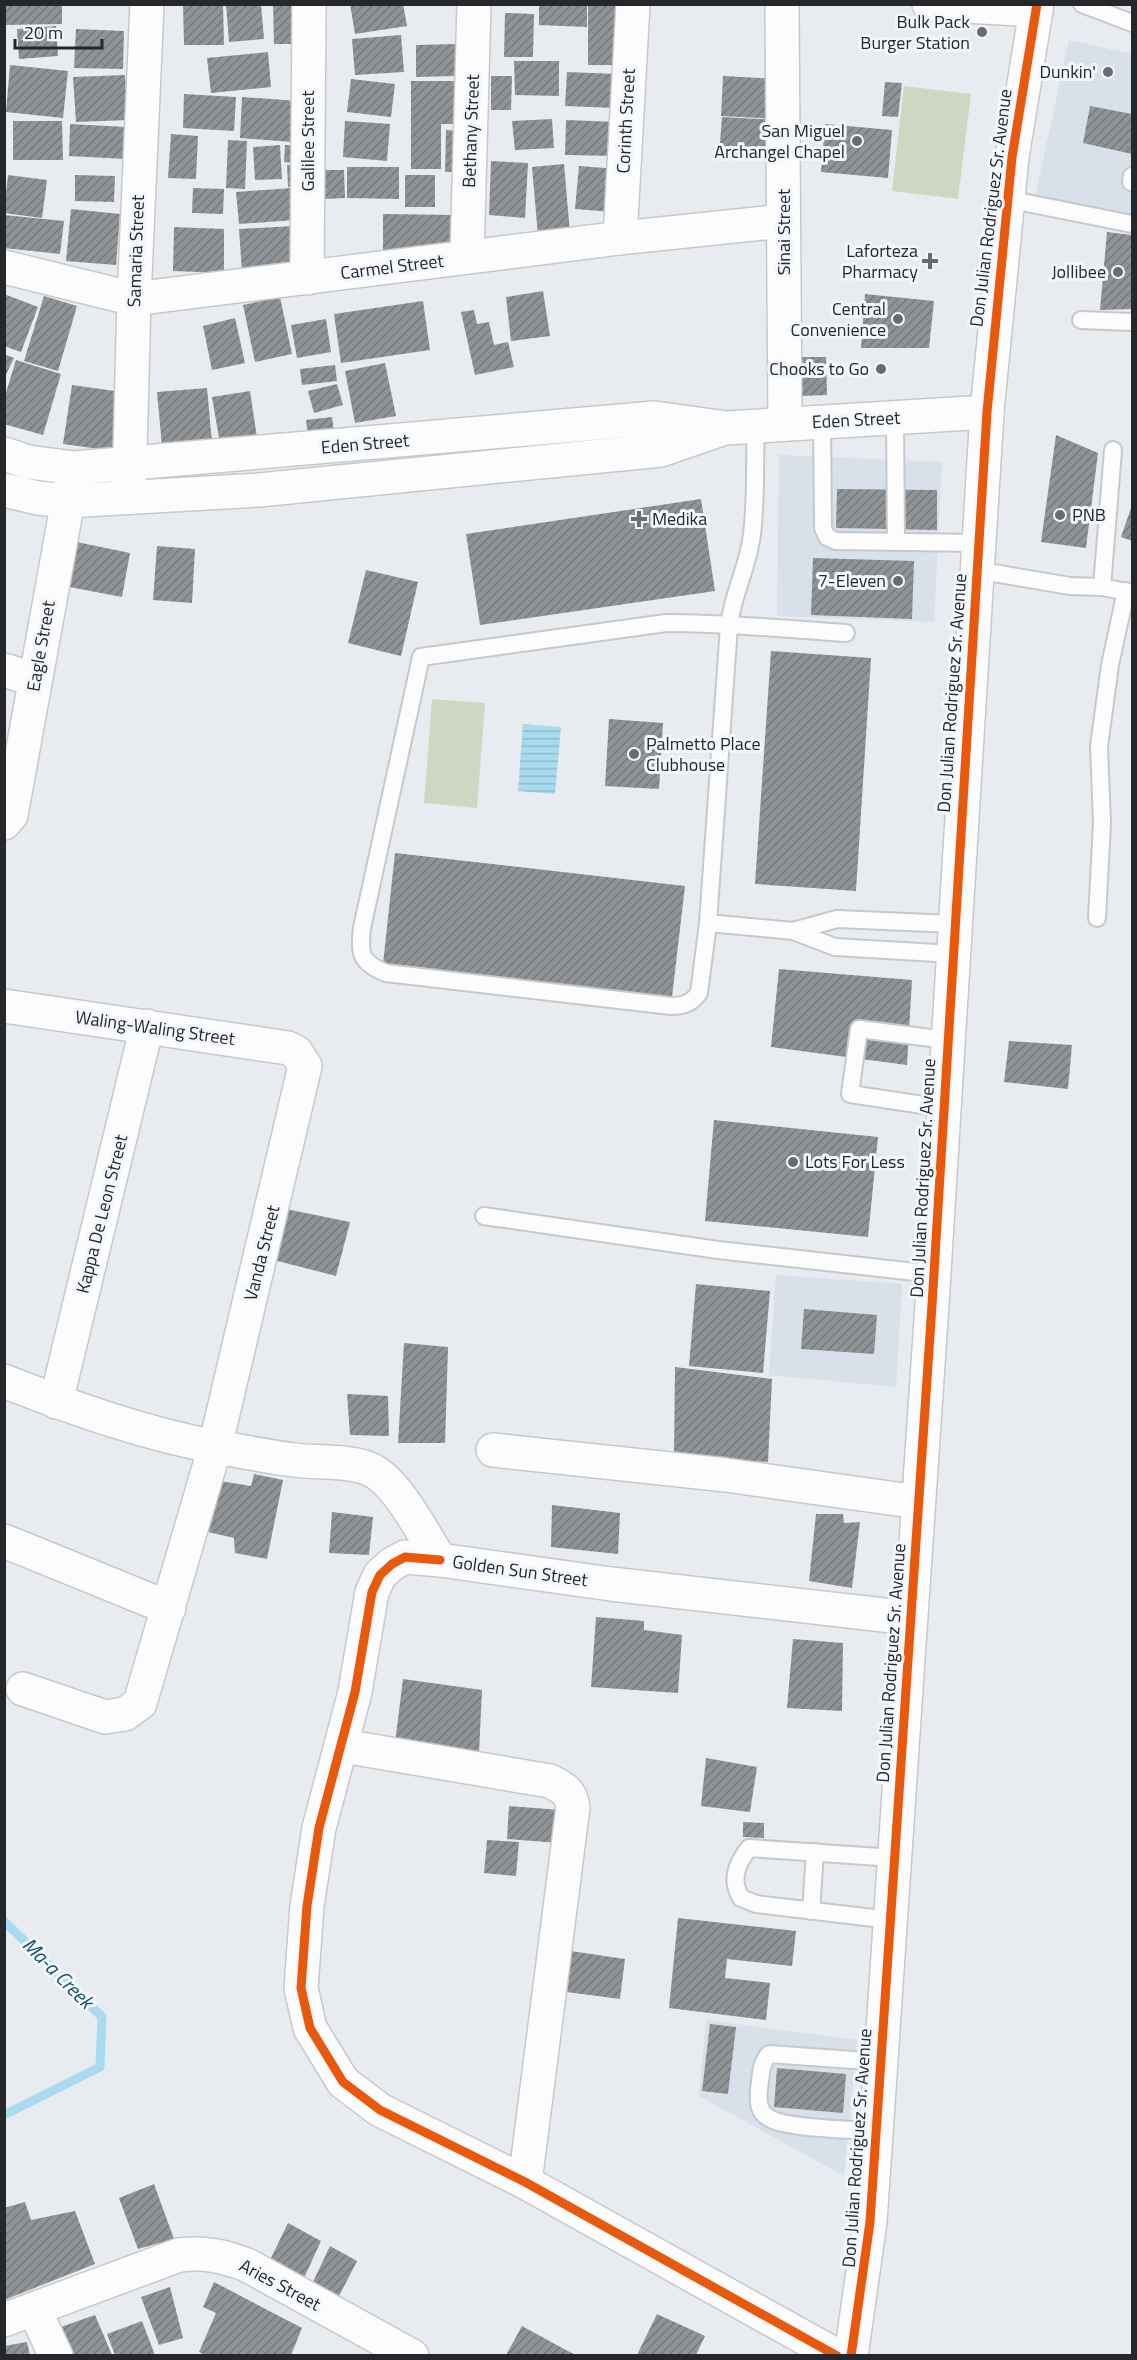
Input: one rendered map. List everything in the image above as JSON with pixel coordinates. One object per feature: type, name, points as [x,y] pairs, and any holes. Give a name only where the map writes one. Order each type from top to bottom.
[{"type":"street","name":"Samaria Street","points":[[129,498],[134,299],[147,4]]},
{"type":"street","name":"Galilee Street","points":[[307,278],[309,4]]},
{"type":"street","name":"Bethany Street","points":[[467,257],[474,4]]},
{"type":"street","name":"Corinth Street","points":[[620,238],[633,4]]},
{"type":"street","name":"Sinai Street","points":[[755,426],[783,220],[782,4]]},
{"type":"street","points":[[929,4],[1036,8]]},
{"type":"street","name":"Don Julian Rodriguez Sr. Avenue","points":[[851,2355],[866,2264],[881,2061],[987,412],[1006,199],[1018,106],[1036,8]]},
{"type":"street","name":"Carmel Street","points":[[4,267],[134,299],[620,238],[783,220]]},
{"type":"street","name":"Eden Street","points":[[4,454],[28,462],[74,468],[656,418],[755,426],[987,412]]},
{"type":"street","name":"Eden Street","points":[[4,490],[67,501],[259,490],[661,450],[755,426]]},
{"type":"street","name":"Eagle Street","points":[[4,823],[11,815],[20,675],[74,468]]},
{"type":"street","name":"Waling-Waling Street","points":[[4,1006],[288,1048],[302,1059]]},
{"type":"street","name":"Kappa De Leon Street","points":[[56,1402],[147,1026]]},
{"type":"street","name":"Vanda Street","points":[[23,1689],[105,1717],[125,1713],[140,1703],[215,1447],[305,1076],[302,1059]]},
{"type":"street","name":"Golden Sun Street","points":[[4,1381],[56,1402],[137,1428],[215,1447],[293,1460],[367,1468],[384,1478],[396,1492],[440,1560],[611,1584],[910,1618]]},
{"type":"street","points":[[493,1450],[726,1475],[918,1502]]},
{"type":"street","points":[[4,1541],[169,1608]]},
{"type":"street","points":[[440,1560],[405,1557],[392,1564],[380,1575],[372,1592],[365,1620],[361,1661],[343,1746],[319,1828],[307,1906],[301,1988],[310,2028],[343,2082],[380,2110],[525,2182],[837,2355]]},
{"type":"street","points":[[343,1746],[550,1781],[564,1788],[572,1796],[573,1807],[525,2182]]},
{"type":"street","name":"Aries Street","points":[[20,2314],[179,2255],[202,2252],[226,2257],[247,2265],[362,2344],[412,2355]]},
{"type":"street","points":[[20,2314],[56,2355]]},
{"type":"lane","points":[[1082,4],[1132,23]]},
{"type":"lane","points":[[1006,199],[1132,224]]},
{"type":"lane","points":[[1082,320],[1132,322]]},
{"type":"lane","points":[[896,418],[896,542]]},
{"type":"lane","points":[[822,422],[824,533],[831,540],[896,542],[977,557],[1070,586],[1102,587],[1129,592],[1110,665],[1099,746],[1102,844],[1097,918]]},
{"type":"lane","points":[[755,426],[752,538],[748,558],[730,609],[729,626],[708,923],[699,993],[692,1002],[682,1006],[386,974],[372,968],[363,959],[360,945],[421,657],[666,623],[729,626],[846,633]]},
{"type":"lane","points":[[1102,587],[1113,450]]},
{"type":"lane","points":[[793,931],[837,919],[953,939]]},
{"type":"lane","points":[[708,923],[793,931],[835,947],[953,939]]},
{"type":"lane","points":[[943,1108],[850,1094],[859,1029],[947,1040]]},
{"type":"lane","points":[[484,1216],[718,1250],[933,1274]]},
{"type":"lane","points":[[890,1920],[756,1904],[741,1898],[735,1875],[741,1858],[749,1848],[894,1858]]},
{"type":"lane","points":[[811,1911],[815,1852]]},
{"type":"lane","points":[[876,2132],[808,2118],[769,2118],[759,2106],[759,2094],[762,2068],[769,2054],[813,2063],[881,2061]]},
{"type":"shaded area","points":[[1069,40],[1132,54],[1132,218],[1035,197]]},
{"type":"shaded area","points":[[779,455],[942,462],[934,622],[777,616]]},
{"type":"shaded area","points":[[776,1275],[902,1284],[896,1387],[769,1375]]},
{"type":"shaded area","points":[[706,2020],[857,2040],[844,2176],[699,2096]]},
{"type":"green space","points":[[904,86],[971,94],[958,199],[892,191]]},
{"type":"green space","points":[[432,699],[485,703],[477,808],[424,803]]},
{"type":"water","points":[[523,724],[561,727],[555,794],[518,791]]},
{"type":"building","points":[[5,4],[62,4],[62,24],[5,25]]},
{"type":"building","points":[[183,4],[223,4],[224,45],[184,45]]},
{"type":"building","points":[[226,4],[261,4],[264,39],[229,42]]},
{"type":"building","points":[[273,4],[307,4],[308,44],[274,44]]},
{"type":"building","points":[[350,4],[403,4],[407,26],[355,34]]},
{"type":"building","points":[[539,4],[587,4],[587,27],[539,25]]},
{"type":"building","points":[[588,5],[627,5],[628,65],[588,65]]},
{"type":"building","points":[[505,13],[534,14],[533,57],[504,57]]},
{"type":"building","points":[[56,26],[58,56],[19,59],[17,29]]},
{"type":"building","points":[[76,29],[124,31],[123,69],[74,68]]},
{"type":"building","points":[[401,35],[404,72],[355,75],[352,39]]},
{"type":"building","points":[[458,44],[458,76],[416,77],[416,45]]},
{"type":"building","points":[[268,52],[271,87],[211,93],[207,58]]},
{"type":"building","points":[[514,61],[559,61],[559,96],[515,95]]},
{"type":"building","points":[[10,65],[68,71],[63,118],[6,112]]},
{"type":"building","points":[[567,72],[617,74],[616,108],[565,106]]},
{"type":"building","points":[[125,75],[128,120],[76,122],[73,77]]},
{"type":"building","points":[[491,76],[512,76],[511,110],[491,110]]},
{"type":"building","points":[[723,76],[779,79],[776,119],[721,116]]},
{"type":"building","points":[[351,79],[395,84],[391,117],[347,112]]},
{"type":"building","points":[[411,81],[467,81],[467,124],[441,124],[441,169],[411,169]]},
{"type":"building","points":[[885,82],[902,83],[898,117],[882,116]]},
{"type":"building","points":[[184,94],[236,97],[234,131],[183,128]]},
{"type":"building","points":[[242,97],[298,101],[305,143],[240,138]]},
{"type":"building","points":[[1090,106],[1132,114],[1132,154],[1083,143]]},
{"type":"building","points":[[722,117],[776,120],[774,160],[719,156]]},
{"type":"building","points":[[552,119],[554,148],[515,150],[512,121]]},
{"type":"building","points":[[566,120],[616,122],[615,156],[565,155]]},
{"type":"building","points":[[13,121],[62,121],[63,160],[13,160]]},
{"type":"building","points":[[345,121],[390,124],[387,161],[343,157]]},
{"type":"building","points":[[70,124],[127,127],[126,159],[69,156]]},
{"type":"building","name":"San Miguel Archangel Chapel","points":[[825,124],[892,130],[888,178],[821,172]]},
{"type":"building","points":[[446,130],[466,131],[464,172],[445,172]]},
{"type":"building","points":[[171,134],[198,136],[196,179],[168,178]]},
{"type":"building","points":[[228,140],[247,141],[245,189],[226,188]]},
{"type":"building","points":[[280,145],[282,179],[255,180],[253,147]]},
{"type":"building","points":[[285,145],[307,146],[306,164],[284,162]]},
{"type":"building","points":[[491,161],[528,163],[525,218],[489,215]]},
{"type":"building","points":[[305,164],[306,186],[288,187],[287,165]]},
{"type":"building","points":[[564,164],[570,233],[538,236],[532,167]]},
{"type":"building","points":[[579,166],[617,169],[613,212],[575,209]]},
{"type":"building","points":[[347,167],[399,167],[399,199],[347,198]]},
{"type":"building","points":[[324,170],[344,170],[345,198],[325,199]]},
{"type":"building","points":[[8,175],[47,180],[42,218],[4,213]]},
{"type":"building","points":[[75,175],[115,176],[114,202],[75,201]]},
{"type":"building","points":[[405,175],[435,175],[435,207],[405,207]]},
{"type":"building","points":[[193,188],[224,189],[223,214],[192,213]]},
{"type":"building","points":[[292,188],[295,220],[239,224],[236,192]]},
{"type":"building","points":[[71,209],[120,214],[116,265],[66,261]]},
{"type":"building","points":[[383,214],[455,215],[455,255],[383,254]]},
{"type":"building","points":[[4,215],[64,221],[60,254],[4,248]]},
{"type":"building","points":[[292,226],[295,268],[242,272],[239,229]]},
{"type":"building","points":[[174,227],[224,229],[224,273],[173,271]]},
{"type":"building","name":"Jollibee","points":[[1107,232],[1132,235],[1132,309],[1100,310]]},
{"type":"building","points":[[543,291],[550,336],[511,341],[506,297]]},
{"type":"building","points":[[4,294],[38,307],[21,352],[4,346]]},
{"type":"building","name":"Central Convenience","points":[[865,294],[934,301],[929,348],[861,348]]},
{"type":"building","points":[[44,296],[77,306],[58,371],[24,361]]},
{"type":"building","points":[[280,297],[292,354],[255,362],[243,305]]},
{"type":"building","points":[[423,301],[430,350],[341,363],[334,314]]},
{"type":"building","points":[[474,310],[477,324],[489,322],[494,345],[508,342],[514,367],[475,375],[461,312]]},
{"type":"building","points":[[235,318],[245,363],[212,370],[203,326]]},
{"type":"building","points":[[326,319],[331,352],[297,358],[291,325]]},
{"type":"building","points":[[4,354],[14,358],[4,379]]},
{"type":"building","points":[[802,357],[826,357],[827,395],[802,396]]},
{"type":"building","points":[[16,360],[61,374],[43,435],[4,424],[4,399]]},
{"type":"building","points":[[385,363],[396,416],[355,423],[345,371]]},
{"type":"building","points":[[335,365],[337,381],[302,385],[300,369]]},
{"type":"building","points":[[337,384],[343,405],[314,413],[308,391]]},
{"type":"building","points":[[72,385],[122,392],[114,451],[63,444]]},
{"type":"building","points":[[207,388],[212,442],[162,446],[157,392]]},
{"type":"building","points":[[250,391],[257,438],[220,444],[212,397]]},
{"type":"building","points":[[332,417],[334,432],[308,436],[306,420]]},
{"type":"building","points":[[1056,435],[1098,453],[1086,548],[1041,542]]},
{"type":"building","points":[[837,489],[937,490],[937,530],[836,528]]},
{"type":"building","points":[[701,499],[715,591],[480,625],[466,534]]},
{"type":"building","points":[[1132,505],[1132,541],[1121,537]]},
{"type":"building","points":[[72,541],[130,553],[122,597],[64,586]]},
{"type":"building","points":[[157,546],[195,549],[192,603],[153,600]]},
{"type":"building","points":[[813,558],[914,561],[912,619],[811,615]]},
{"type":"building","points":[[366,570],[418,582],[401,656],[348,643]]},
{"type":"building","points":[[771,651],[871,658],[856,891],[755,884]]},
{"type":"building","name":"Palmetto Place Clubhouse","points":[[609,719],[663,723],[659,789],[605,786]]},
{"type":"building","points":[[395,853],[685,886],[672,997],[383,964]]},
{"type":"building","points":[[779,969],[912,980],[907,1065],[771,1047]]},
{"type":"building","points":[[1009,1041],[1072,1045],[1068,1089],[1004,1082]]},
{"type":"building","name":"Lots For Less","points":[[714,1120],[878,1137],[868,1237],[705,1221]]},
{"type":"building","points":[[281,1208],[350,1222],[336,1276],[266,1258]]},
{"type":"building","points":[[696,1284],[770,1291],[763,1373],[689,1366]]},
{"type":"building","points":[[804,1309],[877,1315],[874,1354],[801,1349]]},
{"type":"building","points":[[404,1343],[448,1347],[445,1443],[398,1443]]},
{"type":"building","points":[[675,1367],[772,1379],[768,1462],[674,1457]]},
{"type":"building","points":[[347,1394],[388,1396],[389,1436],[350,1435]]},
{"type":"building","points":[[254,1474],[283,1480],[267,1559],[235,1553],[234,1538],[208,1532],[220,1481],[251,1486]]},
{"type":"building","points":[[552,1505],[620,1513],[618,1554],[551,1547]]},
{"type":"building","points":[[332,1512],[373,1517],[369,1555],[329,1553]]},
{"type":"building","points":[[816,1514],[843,1514],[844,1523],[860,1522],[852,1588],[809,1581]]},
{"type":"building","points":[[596,1617],[644,1621],[644,1630],[682,1635],[678,1693],[591,1687]]},
{"type":"building","points":[[793,1639],[843,1643],[842,1711],[787,1708]]},
{"type":"building","points":[[403,1679],[482,1690],[479,1753],[395,1743]]},
{"type":"building","points":[[706,1758],[757,1767],[750,1812],[701,1806]]},
{"type":"building","points":[[509,1806],[560,1810],[558,1843],[507,1839]]},
{"type":"building","points":[[743,1822],[764,1823],[764,1838],[743,1837]]},
{"type":"building","points":[[487,1840],[519,1842],[516,1876],[484,1873]]},
{"type":"building","points":[[678,1918],[796,1931],[792,1966],[727,1959],[725,1978],[770,1983],[766,2020],[669,2008]]},
{"type":"building","points":[[564,1950],[625,1959],[620,1999],[559,1991]]},
{"type":"building","points":[[710,2024],[736,2027],[728,2094],[702,2091]]},
{"type":"building","points":[[777,2068],[846,2074],[843,2113],[774,2107]]},
{"type":"building","points":[[154,2184],[174,2239],[138,2249],[119,2198]]},
{"type":"building","points":[[25,2202],[31,2220],[75,2211],[95,2264],[4,2300],[4,2208]]},
{"type":"building","points":[[288,2223],[321,2241],[304,2278],[270,2260]]},
{"type":"building","points":[[330,2246],[357,2261],[337,2300],[311,2286]]},
{"type":"building","points":[[214,2282],[302,2328],[291,2355],[205,2355],[199,2352],[216,2313],[203,2307]]},
{"type":"building","points":[[170,2287],[183,2338],[159,2345],[141,2297]]},
{"type":"building","points":[[657,2314],[705,2336],[696,2355],[637,2355]]},
{"type":"building","points":[[95,2315],[112,2355],[70,2355],[58,2328]]},
{"type":"building","points":[[142,2321],[155,2355],[115,2355],[107,2334]]},
{"type":"building","points":[[522,2326],[564,2349],[576,2355],[506,2355]]},
{"type":"building","points":[[27,2342],[30,2355],[4,2355],[4,2346]]},
{"type":"waterway","name":"Ma-a Creek","points":[[4,1921],[102,2017],[100,2067],[4,2115]]},
{"type":"cycle path","points":[[851,2356],[870,2222],[932,1305],[987,412],[1012,157],[1037,4]]},
{"type":"cycle path","points":[[440,1560],[405,1557],[392,1564],[380,1575],[372,1592],[355,1692],[319,1828],[307,1906],[301,1988],[310,2028],[343,2082],[380,2110],[525,2182],[837,2356]]},
{"type":"place","name":"Bulk Pack Burger Station","points":[[982,32]]},
{"type":"place","name":"Dunkin'","points":[[1108,72]]},
{"type":"place","name":"San Miguel Archangel Chapel","points":[[857,141]]},
{"type":"place","name":"Laforteza Pharmacy","points":[[930,261]]},
{"type":"place","name":"Jollibee","points":[[1118,272]]},
{"type":"place","name":"Central Convenience","points":[[898,319]]},
{"type":"place","name":"Chooks to Go","points":[[881,369]]},
{"type":"place","name":"PNB","points":[[1060,515]]},
{"type":"place","name":"Medika","points":[[639,519]]},
{"type":"place","name":"7-Eleven","points":[[898,581]]},
{"type":"place","name":"Palmetto Place Clubhouse","points":[[634,754]]},
{"type":"place","name":"Lots For Less","points":[[793,1162]]}]
